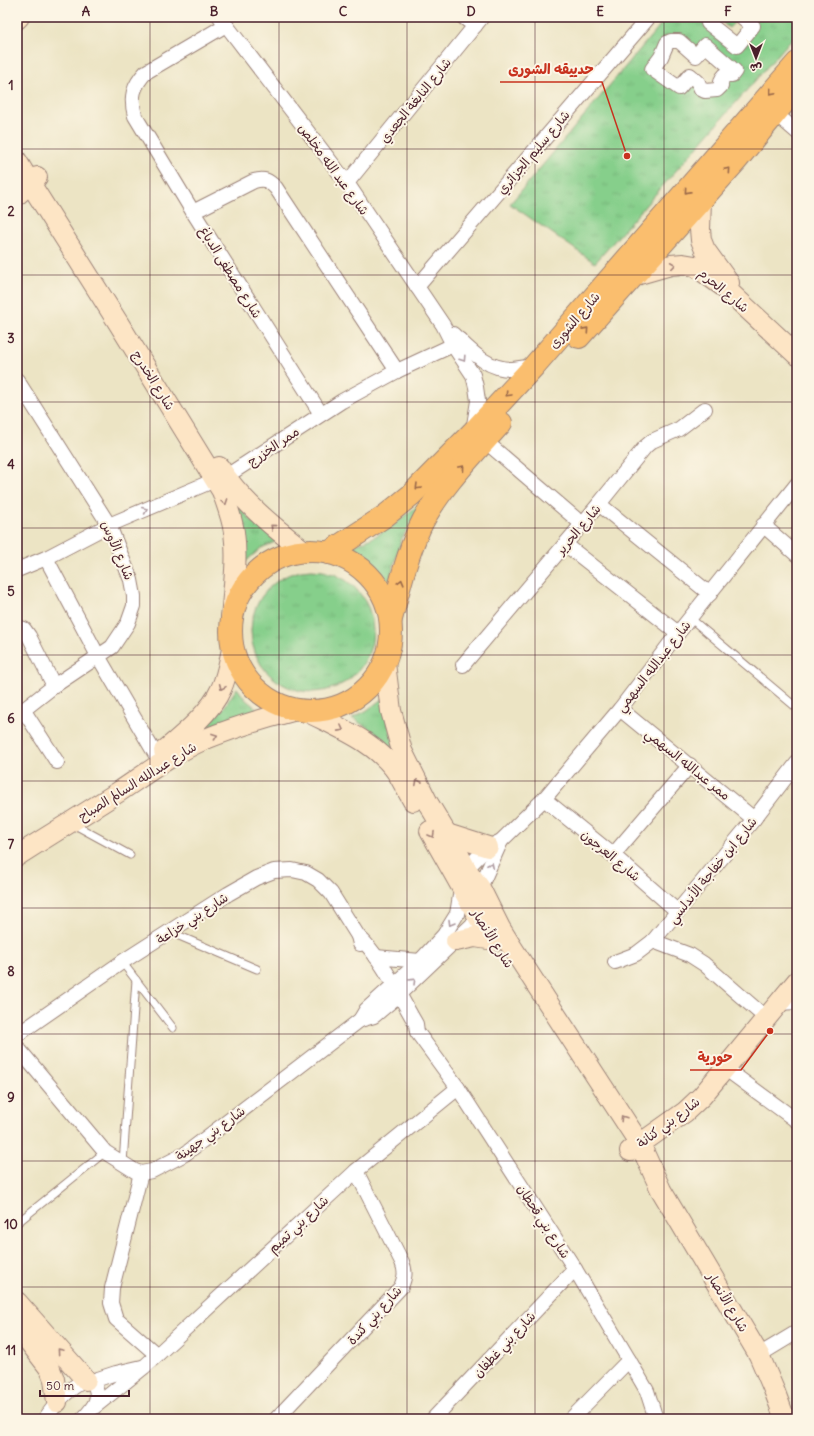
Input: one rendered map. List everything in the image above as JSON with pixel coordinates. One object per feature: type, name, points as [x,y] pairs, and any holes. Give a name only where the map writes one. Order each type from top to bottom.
[{"type":"main road","name":"شارع الشورى","points":[[391,619],[405,565],[419,528],[431,507],[448,484],[479,436],[534,366],[797,63]]},
{"type":"main road","name":"شارع الشورى","points":[[328,553],[385,516],[479,436],[636,275],[797,87]]},
{"type":"main road","points":[[304,551],[328,553],[342,557],[355,564],[370,576],[384,596],[391,619],[391,642],[385,663],[379,675],[370,686],[351,701],[328,710],[301,711],[275,703],[256,690],[243,674],[232,650],[230,632],[231,618],[236,601],[242,590],[259,570],[270,562],[282,556],[304,551]]},
{"type":"street","points":[[463,17],[478,22]]},
{"type":"street","name":"شارع سليم الجزائري","points":[[417,287],[649,17]]},
{"type":"street","points":[[713,17],[708,23],[737,46],[753,26],[742,17]]},
{"type":"street","name":"شارع عبد الله مخلص","points":[[223,21],[347,183],[456,343],[473,375],[476,386],[479,436]]},
{"type":"street","name":"شارع مصطفى الدباغ","points":[[223,21],[146,72],[137,81],[133,92],[132,105],[135,116],[193,212],[321,414]]},
{"type":"street","name":"شارع النابغة الجعدي","points":[[347,183],[478,22]]},
{"type":"street","points":[[671,41],[679,41],[696,56],[705,45],[735,71],[732,75],[725,74],[720,83],[721,86],[717,90],[705,91],[701,89],[698,82],[690,75],[678,88],[652,69],[661,57],[667,43],[671,41]]},
{"type":"street","points":[[775,113],[797,132]]},
{"type":"street","name":"شارع الخدرج","points":[[17,146],[28,185]]},
{"type":"street","name":"شارع الخدرج","points":[[17,161],[28,185],[220,478],[258,514],[304,551]]},
{"type":"street","points":[[193,212],[254,181],[263,178],[270,182],[276,188],[397,371]]},
{"type":"street","name":"شارع الحرم","points":[[701,200],[700,229],[701,240],[705,250],[726,281],[797,342]]},
{"type":"street","name":"شارع الحرم","points":[[636,275],[671,265],[683,264],[696,266],[724,287],[797,355]]},
{"type":"street","points":[[321,414],[397,371],[456,343]]},
{"type":"street","name":"شارع عبد الله مخلص","points":[[456,343],[495,367],[513,369],[534,366]]},
{"type":"street","name":"شارع الأوس","points":[[17,380],[109,525],[132,580],[134,596],[134,606],[128,623],[112,647],[54,686],[20,713]]},
{"type":"street","name":"شارع الحرير","points":[[463,665],[599,504],[645,447],[652,441],[679,429],[705,409]]},
{"type":"street","name":"ممر الخزرج","points":[[17,570],[46,558],[109,525],[220,478],[321,414]]},
{"type":"street","points":[[479,436],[582,524]]},
{"type":"street","name":"شارع الخدرج","points":[[220,478],[222,491],[230,513],[234,533],[235,552],[231,618]]},
{"type":"street","name":"شارع عبدالله السهمي","points":[[469,881],[495,844],[544,799],[620,709],[678,633],[797,484]]},
{"type":"street","points":[[599,504],[710,594]]},
{"type":"street","points":[[763,525],[797,555]]},
{"type":"street","points":[[565,544],[678,633]]},
{"type":"street","points":[[46,558],[98,656],[156,757]]},
{"type":"street","points":[[17,627],[24,629],[29,636],[54,686]]},
{"type":"street","name":"شارع عبدالله السالم الصباح","points":[[49,835],[63,818],[156,757],[186,733],[213,703],[226,677],[232,650]]},
{"type":"street","name":"شارع الأنصار","points":[[385,663],[392,711],[402,751],[428,803],[447,834],[469,881],[479,918],[536,996],[661,1190],[759,1355],[785,1419]]},
{"type":"street","name":"ممر عبدالله السهمي","points":[[620,709],[754,819]]},
{"type":"street","name":"شارع عبدالله السالم الصباح","points":[[17,856],[49,835],[71,823],[179,752],[203,740],[266,718],[301,711]]},
{"type":"street","name":"شارع الأنصار","points":[[301,711],[364,741],[375,749],[397,773],[500,928],[536,996]]},
{"type":"street","points":[[20,713],[57,762]]},
{"type":"street","name":"شارع ابن خفاجة الأندلسي","points":[[615,962],[636,954],[653,941],[754,819],[797,763]]},
{"type":"street","points":[[613,855],[690,765]]},
{"type":"street","name":"شارع العرجون","points":[[544,799],[613,855],[677,911]]},
{"type":"street","points":[[447,834],[495,844]]},
{"type":"street","name":"شارع عبدالله السهمي","points":[[469,881],[495,844]]},
{"type":"street","name":"شارع بني خزاعة","points":[[17,1035],[122,962],[228,894],[256,878],[274,871],[292,870],[306,873],[318,880],[330,893],[358,936],[376,957],[393,993]]},
{"type":"street","name":"شارع بني جهينة","points":[[393,993],[452,924],[469,881]]},
{"type":"street","name":"شارع بني جهينة","points":[[141,1173],[152,1171],[185,1154],[360,1020],[366,1010],[393,993],[456,941],[479,918]]},
{"type":"street","name":"شارع بني خزاعة","points":[[358,936],[361,949],[393,993]]},
{"type":"street","points":[[456,941],[475,937],[494,940]]},
{"type":"street","points":[[653,941],[690,955],[781,1007]]},
{"type":"street","points":[[376,957],[420,961]]},
{"type":"street","name":"شارع بني كنانة","points":[[634,1148],[686,1112],[702,1096],[781,1007],[797,981]]},
{"type":"street","name":"شارع بني قحطان","points":[[393,993],[410,1028],[417,1032],[458,1088],[575,1269],[646,1391],[656,1419]]},
{"type":"street","points":[[17,1047],[105,1152],[135,1171],[141,1173],[112,1288],[111,1303],[116,1319],[157,1355]]},
{"type":"street","points":[[726,1069],[797,1121]]},
{"type":"street","name":"شارع بني تميم","points":[[83,1419],[93,1408],[144,1367],[356,1171],[458,1088]]},
{"type":"street","name":"شارع بني كندة","points":[[276,1419],[401,1287],[404,1279],[406,1272],[402,1262],[356,1171]]},
{"type":"street","name":"شارع بني غطفان","points":[[433,1419],[575,1269]]},
{"type":"street","points":[[17,1302],[96,1387],[97,1397],[93,1408]]},
{"type":"street","points":[[17,1326],[50,1369],[54,1379],[57,1402]]},
{"type":"street","points":[[759,1355],[797,1332]]},
{"type":"street","points":[[571,1419],[629,1360]]},
{"type":"street","points":[[45,1419],[57,1402],[73,1387],[116,1373],[144,1367]]},
{"type":"lane","points":[[690,618],[797,708]]},
{"type":"lane","points":[[71,823],[130,856]]},
{"type":"lane","points":[[170,932],[257,969]]},
{"type":"lane","points":[[122,962],[173,1028]]},
{"type":"lane","points":[[123,1164],[136,980]]},
{"type":"lane","points":[[17,1223],[105,1152]]},
{"type":"green space","points":[[667,17],[713,17],[737,46],[757,17],[797,17],[797,33],[595,263],[510,204]],"holes":[[[679,41],[696,56],[705,45],[732,75],[705,91],[690,75],[678,88],[652,69]]]},
{"type":"green space","points":[[727,17],[735,22],[729,28],[723,23]]},
{"type":"green space","points":[[423,501],[401,540],[389,582],[363,554],[353,546],[372,538],[394,525]]},
{"type":"green space","points":[[235,502],[251,520],[277,541],[261,548],[244,563]]},
{"type":"green space","points":[[312,570],[335,574],[346,580],[355,588],[363,597],[369,608],[373,631],[369,654],[363,665],[355,674],[346,682],[335,688],[312,692],[289,688],[278,682],[269,674],[261,665],[255,654],[251,631],[255,608],[261,597],[269,588],[278,580],[289,574]]},
{"type":"green space","points":[[237,688],[246,700],[260,711],[221,721],[203,730],[223,709]]},
{"type":"green space","points":[[382,699],[397,756],[377,734],[352,718],[366,711]]},
{"type":"place","name":"حدييقه الشورى","points":[[627,156]]},
{"type":"place","name":"حورية","points":[[770,1031]]}]
